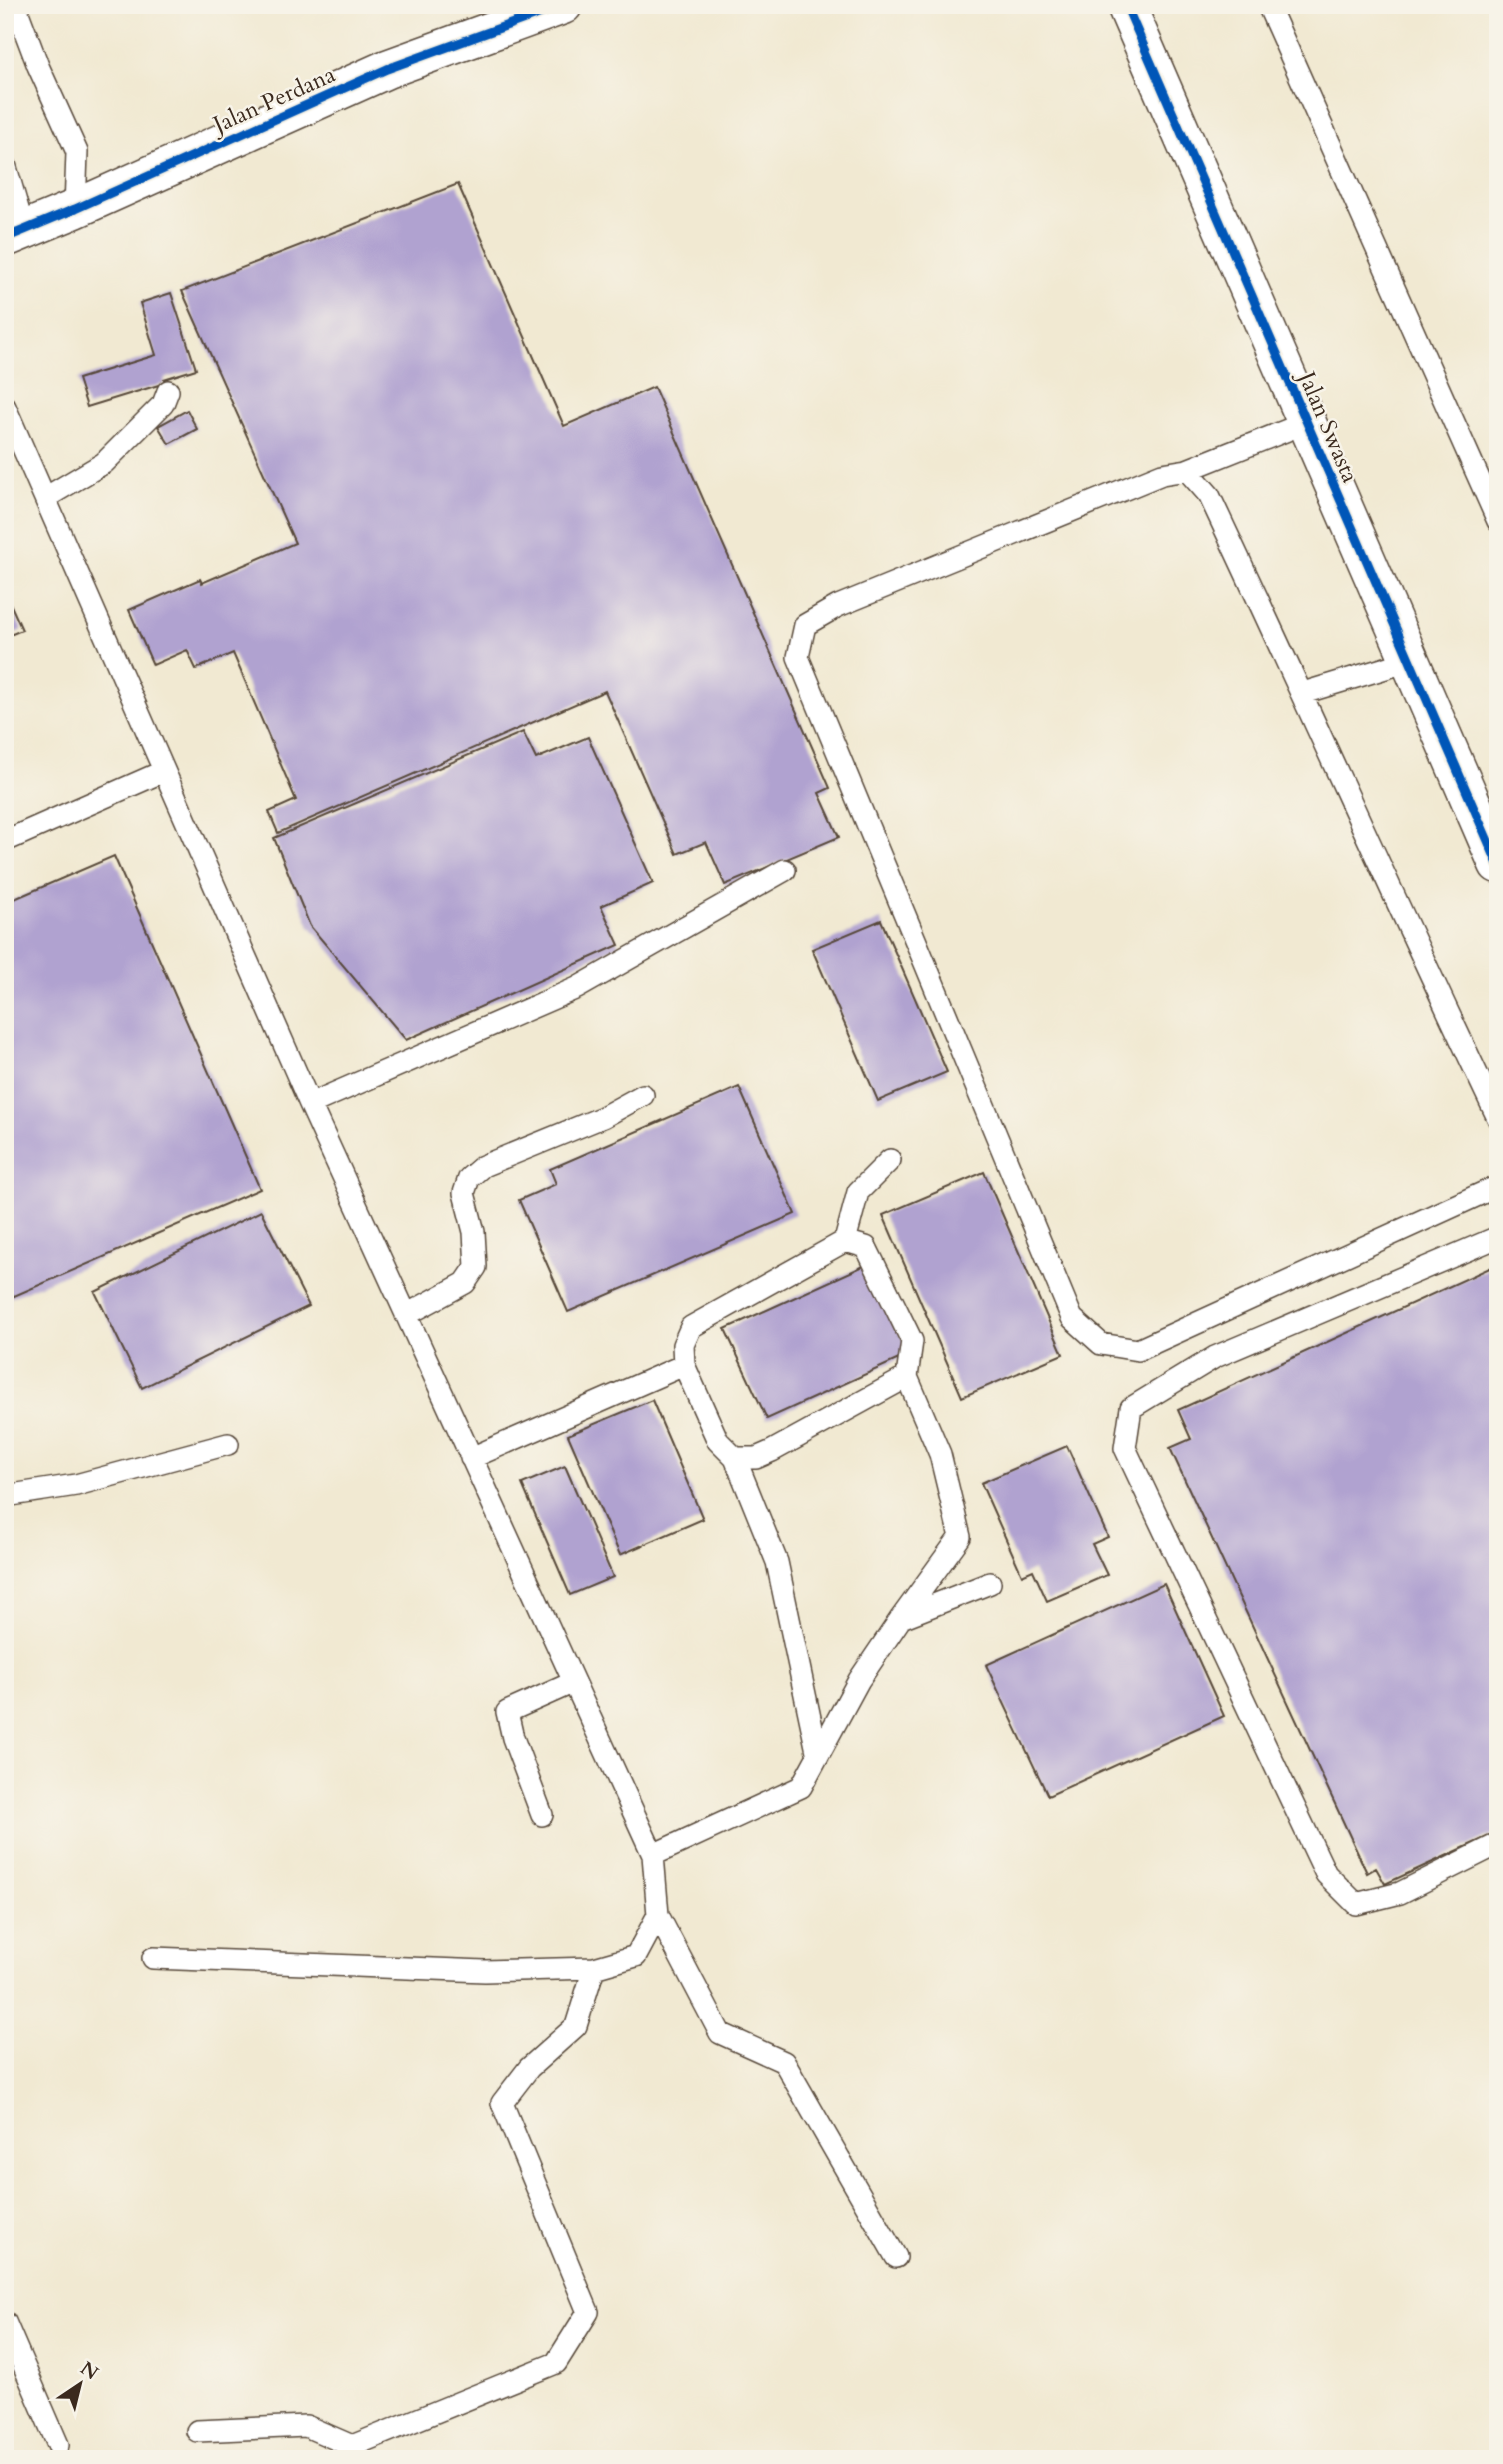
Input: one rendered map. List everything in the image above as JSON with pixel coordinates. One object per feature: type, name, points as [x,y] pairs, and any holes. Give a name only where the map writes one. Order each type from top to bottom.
[{"type":"street","name":"Jalan Perdana","points":[[15,234],[387,69],[563,5]]},
{"type":"street","name":"Jalan Swasta","points":[[1126,5],[1498,864]]},
{"type":"lane","points":[[15,5],[38,66],[77,152],[75,209]]},
{"type":"lane","points":[[1268,5],[1498,521]]},
{"type":"lane","points":[[5,164],[15,234]]},
{"type":"lane","points":[[45,498],[104,463],[163,404],[167,391]]},
{"type":"lane","points":[[5,407],[310,1104],[653,1855],[658,1915],[720,2033],[784,2062],[896,2257]]},
{"type":"lane","points":[[1306,422],[1187,470],[1162,474],[838,606],[805,625],[798,657],[1072,1318],[1101,1343],[1138,1350],[1498,1186]]},
{"type":"lane","points":[[1187,470],[1209,495],[1303,693],[1406,925],[1498,1118]]},
{"type":"lane","points":[[1303,693],[1409,661]]},
{"type":"lane","points":[[5,841],[164,771]]},
{"type":"lane","points":[[310,1104],[577,988],[785,870]]},
{"type":"lane","points":[[406,1315],[465,1283],[476,1267],[474,1232],[464,1193],[469,1178],[483,1166],[603,1116],[643,1095]]},
{"type":"lane","points":[[845,1241],[858,1192],[890,1160]]},
{"type":"lane","points":[[1498,1237],[1216,1357],[1131,1408],[1125,1448],[1326,1874],[1356,1904],[1400,1893],[1498,1844]]},
{"type":"lane","points":[[653,1855],[801,1787],[818,1756],[859,1680],[960,1537],[940,1454],[907,1377],[912,1341],[866,1247],[845,1241],[691,1327],[682,1345],[684,1365],[718,1441],[735,1458],[777,1562],[818,1756]]},
{"type":"lane","points":[[471,1458],[684,1365]]},
{"type":"lane","points":[[735,1458],[756,1458],[772,1451],[907,1377]]},
{"type":"lane","points":[[5,1496],[76,1485],[228,1444]]},
{"type":"lane","points":[[901,1618],[990,1583]]},
{"type":"lane","points":[[542,1815],[513,1738],[507,1712],[574,1682]]},
{"type":"lane","points":[[153,1958],[485,1971],[594,1968],[636,1956],[658,1915]]},
{"type":"lane","points":[[197,2431],[306,2426],[352,2446],[556,2363],[588,2312],[502,2103],[529,2068],[576,2026],[594,1968]]},
{"type":"lane","points":[[5,2322],[58,2445]]},
{"type":"building","points":[[458,184],[564,426],[654,387],[830,788],[819,793],[839,837],[725,885],[706,842],[677,854],[605,691],[278,833],[269,812],[296,800],[233,653],[196,669],[187,650],[153,665],[129,610],[200,579],[202,583],[295,543],[182,291]]},
{"type":"building","points":[[171,293],[196,369],[164,379],[165,383],[87,407],[78,379],[156,355],[140,303]]},
{"type":"building","points":[[187,410],[197,429],[169,444],[158,426]]},
{"type":"building","points":[[5,592],[22,630],[5,637]]},
{"type":"building","points":[[523,732],[536,759],[588,737],[653,883],[601,906],[619,945],[406,1040],[310,926],[274,838]]},
{"type":"building","points":[[114,856],[260,1189],[5,1300],[5,903]]},
{"type":"building","points":[[881,920],[947,1072],[878,1101],[812,949]]},
{"type":"building","points":[[739,1087],[795,1214],[568,1312],[519,1200],[556,1184],[550,1169]]},
{"type":"building","points":[[984,1172],[1063,1354],[962,1397],[883,1215]]},
{"type":"building","points":[[261,1211],[309,1306],[142,1388],[95,1292]]},
{"type":"building","points":[[868,1264],[910,1354],[767,1419],[725,1329]]},
{"type":"building","points":[[1494,1266],[1498,1274],[1498,1832],[1385,1884],[1376,1868],[1367,1873],[1170,1448],[1191,1439],[1178,1410]]},
{"type":"building","points":[[652,1400],[703,1519],[620,1555],[568,1435]]},
{"type":"building","points":[[1067,1446],[1108,1537],[1092,1544],[1107,1575],[1047,1601],[1033,1570],[1022,1575],[981,1483]]},
{"type":"building","points":[[565,1466],[613,1577],[570,1595],[522,1484]]},
{"type":"building","points":[[1164,1584],[1224,1716],[1048,1796],[986,1665]]},
{"type":"cycle path","points":[[5,238],[387,69],[563,5]]},
{"type":"cycle path","points":[[1126,5],[1498,864]]}]
